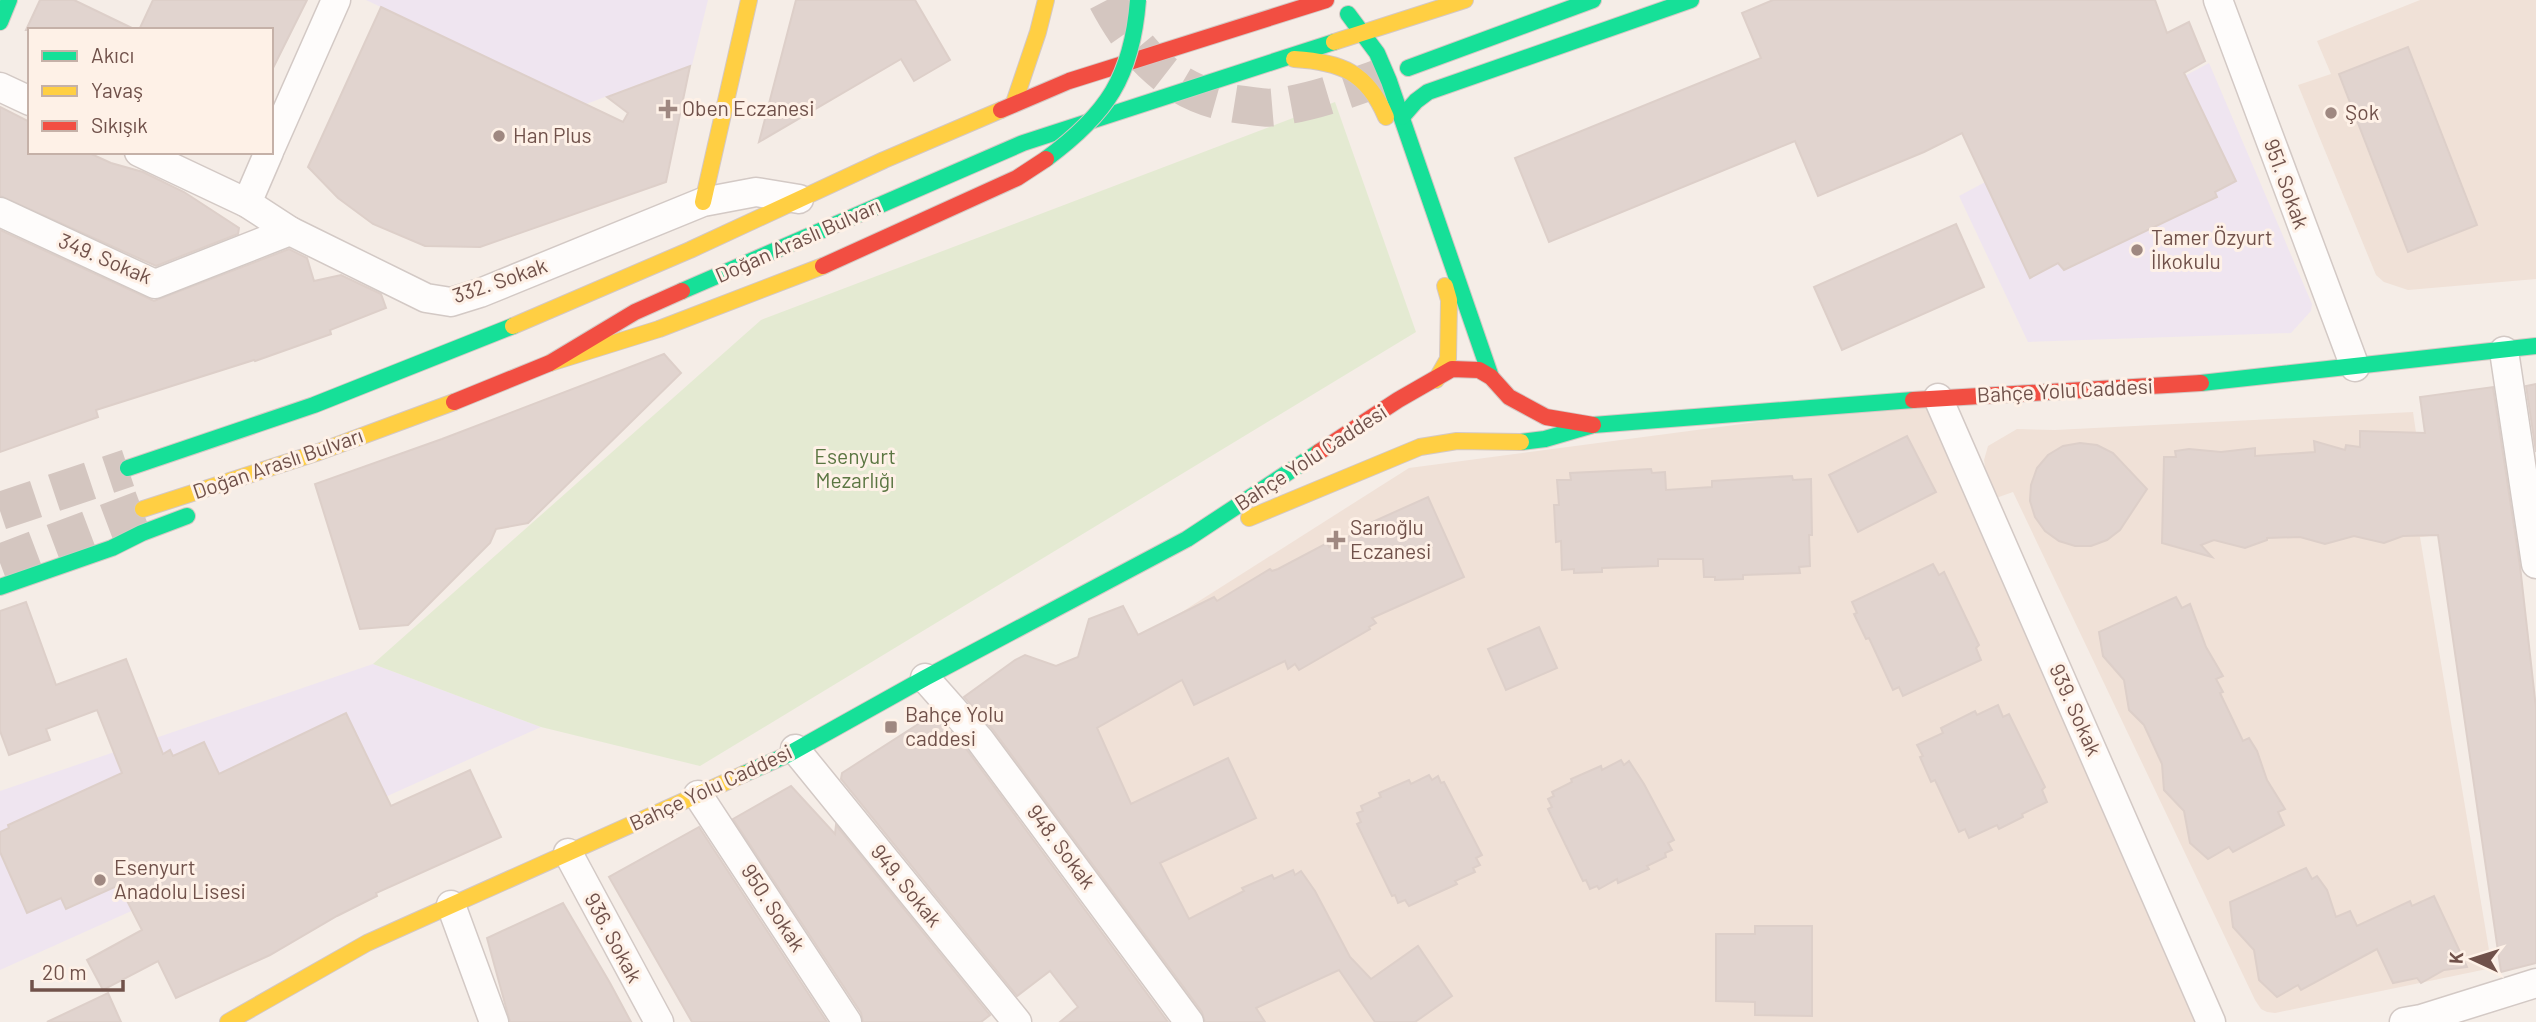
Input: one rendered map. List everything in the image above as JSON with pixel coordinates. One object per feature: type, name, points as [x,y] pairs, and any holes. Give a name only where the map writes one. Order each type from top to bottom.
[{"type":"main road","points":[[0,22],[9,0]]},
{"type":"main road","points":[[703,202],[749,0]]},
{"type":"main road","points":[[1014,103],[1046,0]]},
{"type":"main road","points":[[550,363],[659,329],[823,266],[1017,178],[1047,160],[1075,138],[1104,104],[1124,70],[1133,48],[1138,0]]},
{"type":"main road","points":[[1325,0],[1349,15],[1365,34],[1377,53],[1402,117],[1491,377],[1499,388],[1496,421],[1485,442]]},
{"type":"main road","name":"Doğan Araslı Bulvarı","points":[[128,468],[314,405],[454,351],[690,250],[1069,80],[1325,0]]},
{"type":"main road","name":"Doğan Araslı Bulvarı","points":[[143,509],[316,453],[494,387],[550,363],[635,312],[1023,143],[1465,0]]},
{"type":"main road","points":[[1408,68],[1593,0]]},
{"type":"main road","points":[[1402,117],[1428,92],[1691,0]]},
{"type":"main road","points":[[1289,58],[1338,64],[1361,76],[1381,101],[1434,248],[1449,300],[1448,359],[1429,396]]},
{"type":"main road","name":"Bahçe Yolu Caddesi","points":[[1187,539],[1259,514],[1420,447],[1457,441],[1545,439],[1593,425],[1938,398],[2203,383],[2504,352],[2536,346]]},
{"type":"main road","name":"Bahçe Yolu Caddesi","points":[[228,1022],[367,943],[787,755],[925,678],[1187,539],[1398,400],[1459,368],[1479,370],[1491,377],[1509,397],[1546,417],[1593,425]]},
{"type":"main road","points":[[1439,429],[1457,441]]},
{"type":"main road","points":[[249,492],[316,453]]},
{"type":"main road","points":[[0,587],[112,548],[201,510]]},
{"type":"street","points":[[273,142],[336,0]]},
{"type":"street","name":"951. Sokak","points":[[2218,0],[2355,367]]},
{"type":"street","points":[[0,87],[28,100]]},
{"type":"street","name":"332. Sokak","points":[[143,154],[247,203],[290,231],[426,298],[451,302],[481,293],[703,202],[756,192],[799,200]]},
{"type":"street","points":[[247,203],[268,154]]},
{"type":"street","name":"349. Sokak","points":[[0,212],[155,284],[290,231]]},
{"type":"street","points":[[2504,352],[2536,564]]},
{"type":"street","name":"939. Sokak","points":[[1938,398],[2211,1022]]},
{"type":"street","name":"948. Sokak","points":[[925,678],[980,740],[1189,1022]]},
{"type":"street","name":"949. Sokak","points":[[794,749],[1017,1022]]},
{"type":"street","name":"950. Sokak","points":[[698,795],[847,1022]]},
{"type":"street","name":"936. Sokak","points":[[568,853],[659,1022]]},
{"type":"street","points":[[452,905],[494,1022]]},
{"type":"street","points":[[2416,1021],[2536,983]]},
{"type":"shaded area","points":[[366,0],[708,0],[692,65],[586,104]]},
{"type":"shaded area","points":[[2420,0],[2536,0],[2536,279],[2408,290],[2384,282],[2376,275],[2298,85],[2331,74],[2317,41]]},
{"type":"shaded area","name":"Tamer Özyurt İlkokulu","points":[[2209,63],[2312,304],[2311,311],[2291,333],[2028,342],[1959,196]]},
{"type":"shaded area","points":[[1938,398],[2211,1022],[1189,1022],[980,740],[1409,468]]},
{"type":"shaded area","points":[[2413,412],[2431,536],[2420,537],[2492,968],[2275,1013],[2267,1012],[2261,1009],[2255,1000],[2013,492],[1996,498],[1986,474],[1984,460],[1988,446],[2017,429],[2055,430]]},
{"type":"shaded area","name":"Esenyurt Anadolu Lisesi","points":[[373,664],[541,727],[0,970],[0,791]]},
{"type":"green space","name":"Esenyurt Mezarlığı","points":[[1335,102],[1416,332],[700,766],[541,727],[373,664],[761,320]]},
{"type":"building","points":[[40,0],[74,0],[132,28],[28,28],[26,30]]},
{"type":"building","points":[[153,0],[307,0],[273,68],[273,28],[140,28]]},
{"type":"building","points":[[796,0],[915,0],[950,60],[914,81],[901,59],[759,142]]},
{"type":"building","points":[[1773,0],[2155,0],[2167,33],[2189,22],[2205,61],[2184,73],[2236,181],[2215,192],[2217,197],[2064,270],[2058,263],[2030,278],[1962,133],[1924,152],[1818,196],[1795,141],[1549,242],[1515,158],[1761,58],[1742,13]]},
{"type":"building","name":"Han Plus","points":[[381,7],[623,122],[628,113],[607,97],[690,66],[666,182],[480,247],[425,246],[373,224],[338,198],[308,167]]},
{"type":"building","points":[[2408,47],[2477,225],[2408,252],[2339,74]]},
{"type":"building","points":[[0,107],[28,121],[28,154],[91,154],[143,172],[184,192],[239,228],[238,234],[156,266],[0,196]]},
{"type":"building","points":[[1956,224],[1984,287],[1842,350],[1814,287]]},
{"type":"building","points":[[0,230],[154,301],[289,249],[307,258],[314,281],[341,275],[381,294],[386,308],[330,330],[331,334],[255,361],[96,410],[98,417],[0,452]]},
{"type":"building","points":[[664,354],[681,373],[528,523],[496,529],[490,543],[408,625],[360,629],[315,484],[442,439]]},
{"type":"building","points":[[2536,384],[2536,452],[2526,386]]},
{"type":"building","points":[[2493,387],[2520,566],[2536,708],[2536,963],[2501,972],[2438,535],[2403,536],[2384,543],[2354,536],[2325,544],[2300,537],[2267,538],[2245,548],[2214,540],[2201,545],[2212,557],[2162,543],[2164,457],[2176,457],[2175,451],[2189,449],[2221,452],[2255,448],[2255,456],[2315,452],[2314,441],[2345,450],[2346,445],[2360,447],[2360,431],[2425,433],[2420,397]]},
{"type":"building","points":[[1907,436],[1936,492],[1858,532],[1829,475]]},
{"type":"building","points":[[2080,443],[2097,445],[2113,453],[2147,489],[2120,530],[2107,540],[2091,546],[2075,546],[2059,541],[2045,531],[2035,517],[2030,501],[2031,485],[2037,468],[2048,455],[2063,446]]},
{"type":"building","points":[[1651,469],[1652,473],[1665,472],[1666,490],[1712,487],[1712,481],[1792,476],[1793,480],[1811,479],[1810,566],[1799,567],[1800,573],[1743,575],[1743,579],[1715,580],[1715,577],[1704,577],[1703,559],[1658,559],[1658,566],[1602,568],[1602,572],[1574,573],[1574,569],[1562,570],[1561,541],[1556,542],[1554,505],[1559,505],[1557,480],[1571,480],[1570,473]]},
{"type":"building","points":[[1428,497],[1464,577],[1372,618],[1376,623],[1369,627],[1370,629],[1299,670],[1295,664],[1288,669],[1285,661],[1194,705],[1182,680],[1097,728],[1131,804],[1228,758],[1256,818],[1160,863],[1189,919],[1244,891],[1242,888],[1272,875],[1274,879],[1293,870],[1295,875],[1301,871],[1315,891],[1350,957],[1371,979],[1418,946],[1452,996],[1415,1022],[1375,1022],[1339,970],[1256,1008],[1265,1022],[1205,1022],[1202,1012],[993,730],[964,697],[1025,655],[1056,666],[1078,657],[1089,619],[1123,606],[1138,635],[1214,597],[1217,601],[1270,569],[1278,569],[1327,543],[1329,547],[1369,526],[1368,524]]},
{"type":"building","points":[[1933,564],[1939,575],[1944,572],[1979,645],[1976,648],[1981,660],[1903,696],[1899,687],[1893,690],[1869,638],[1866,639],[1854,614],[1857,613],[1852,602]]},
{"type":"building","points":[[2176,597],[2182,608],[2190,604],[2206,647],[2223,676],[2216,679],[2223,692],[2220,693],[2243,741],[2249,738],[2257,751],[2267,780],[2285,809],[2278,812],[2284,825],[2233,852],[2229,847],[2208,859],[2190,843],[2184,811],[2164,790],[2162,764],[2144,725],[2129,710],[2124,680],[2103,656],[2099,632]]},
{"type":"building","points":[[26,602],[56,685],[126,659],[163,754],[170,750],[173,756],[204,742],[219,774],[346,713],[391,806],[470,770],[501,837],[376,893],[377,896],[270,955],[176,998],[158,961],[103,990],[87,960],[142,930],[119,885],[66,909],[61,898],[27,913],[0,852],[0,832],[9,828],[8,825],[122,773],[97,710],[46,729],[50,740],[9,755],[0,731],[0,611]]},
{"type":"building","points":[[1539,627],[1557,668],[1506,690],[1488,649]]},
{"type":"building","points":[[1998,705],[2003,717],[2009,714],[2045,787],[2042,790],[2047,802],[1999,829],[1997,825],[1969,838],[1965,829],[1959,832],[1935,780],[1931,782],[1917,745],[1943,733],[1941,728],[1975,711],[1977,715]]},
{"type":"building","points":[[934,714],[967,750],[1168,1022],[1060,1022],[1078,1007],[1050,971],[1017,996],[841,779],[842,773]]},
{"type":"building","points":[[1621,760],[1624,765],[1629,761],[1644,784],[1674,840],[1668,843],[1672,850],[1665,853],[1666,857],[1647,866],[1649,869],[1618,883],[1617,879],[1599,889],[1597,886],[1590,889],[1586,880],[1583,881],[1548,809],[1552,807],[1548,799],[1554,796],[1552,792],[1572,782],[1571,779],[1601,766],[1602,770]]},
{"type":"building","points":[[1429,775],[1432,780],[1438,776],[1441,783],[1444,782],[1482,855],[1476,858],[1480,865],[1473,868],[1475,872],[1455,881],[1457,884],[1409,906],[1405,900],[1398,903],[1395,895],[1392,896],[1357,824],[1361,822],[1357,813],[1363,811],[1361,806],[1381,797],[1379,793],[1409,780],[1411,784]]},
{"type":"building","points":[[791,786],[835,834],[836,825],[990,1015],[981,1022],[863,1022],[861,1013],[733,819]]},
{"type":"building","points":[[699,827],[827,1022],[692,1022],[609,877]]},
{"type":"building","points":[[2306,868],[2312,879],[2317,876],[2327,890],[2336,917],[2350,911],[2357,926],[2410,901],[2412,906],[2434,896],[2467,967],[2444,970],[2421,983],[2417,978],[2393,983],[2377,949],[2301,990],[2298,985],[2277,997],[2259,980],[2254,950],[2233,927],[2230,902]]},
{"type":"building","points":[[563,903],[631,1022],[510,1022],[487,938]]},
{"type":"building","points":[[1755,926],[1812,926],[1812,1016],[1755,1015],[1755,1002],[1716,1001],[1716,934],[1755,934]]},
{"type":"building","points":[[108,993],[121,1022],[47,1022]]},
{"type":"tunnel","points":[[1107,0],[1132,39],[1162,71],[1179,84],[1220,101],[1264,108],[1291,105],[1394,73]]},
{"type":"tunnel","points":[[0,511],[128,468]]},
{"type":"tunnel","points":[[0,563],[143,509]]},
{"type":"traffic: fast","points":[[0,22],[9,0]]},
{"type":"traffic: fast","points":[[1046,159],[1085,126],[1113,92],[1130,51],[1138,0]]},
{"type":"traffic: fast","points":[[1408,68],[1593,0]]},
{"type":"traffic: fast","points":[[1402,117],[1428,92],[1691,0]]},
{"type":"traffic: fast","points":[[1348,14],[1377,53],[1389,81],[1491,377]]},
{"type":"traffic: fast","points":[[682,291],[1023,143],[1334,42]]},
{"type":"traffic: fast","points":[[128,468],[314,405],[513,326]]},
{"type":"traffic: fast","points":[[2201,383],[2536,346]]},
{"type":"traffic: fast","points":[[1521,442],[1545,439],[1593,425],[1913,400]]},
{"type":"traffic: fast","points":[[744,774],[787,755],[925,678],[1187,539],[1319,452]]},
{"type":"traffic: fast","points":[[0,587],[112,548],[187,516]]},
{"type":"traffic: slow","points":[[703,202],[749,0]]},
{"type":"traffic: slow","points":[[1014,103],[1046,0]]},
{"type":"traffic: slow","points":[[1334,42],[1465,0]]},
{"type":"traffic: slow","points":[[1294,59],[1326,63],[1350,72],[1370,89],[1386,117]]},
{"type":"traffic: slow","points":[[513,326],[690,250],[884,160],[1001,110]]},
{"type":"traffic: slow","points":[[550,363],[659,329],[823,266]]},
{"type":"traffic: slow","points":[[1436,380],[1448,359],[1449,300],[1445,286]]},
{"type":"traffic: slow","points":[[143,509],[316,453],[454,402]]},
{"type":"traffic: slow","points":[[1249,518],[1420,447],[1457,441],[1521,442]]},
{"type":"traffic: slow","points":[[228,1022],[367,943],[744,774]]},
{"type":"traffic: jam","points":[[1001,110],[1069,81],[1326,0]]},
{"type":"traffic: jam","points":[[823,266],[1017,178],[1046,159]]},
{"type":"traffic: jam","points":[[454,402],[550,363],[635,312],[682,291]]},
{"type":"traffic: jam","points":[[1319,452],[1398,400],[1452,369],[1479,370],[1491,377],[1509,397],[1546,417],[1593,425]]},
{"type":"traffic: jam","points":[[1913,400],[2201,383]]},
{"type":"place","name":"Oben Eczanesi","points":[[668,109]]},
{"type":"place","name":"Şok","points":[[2331,113]]},
{"type":"place","name":"Han Plus","points":[[499,136]]},
{"type":"place","name":"Tamer Özyurt İlkokulu","points":[[2137,250]]},
{"type":"place","name":"Sarıoğlu Eczanesi","points":[[1336,540]]},
{"type":"place","name":"Bahçe Yolu caddesi","points":[[891,727]]},
{"type":"place","name":"Esenyurt Anadolu Lisesi","points":[[100,880]]}]
